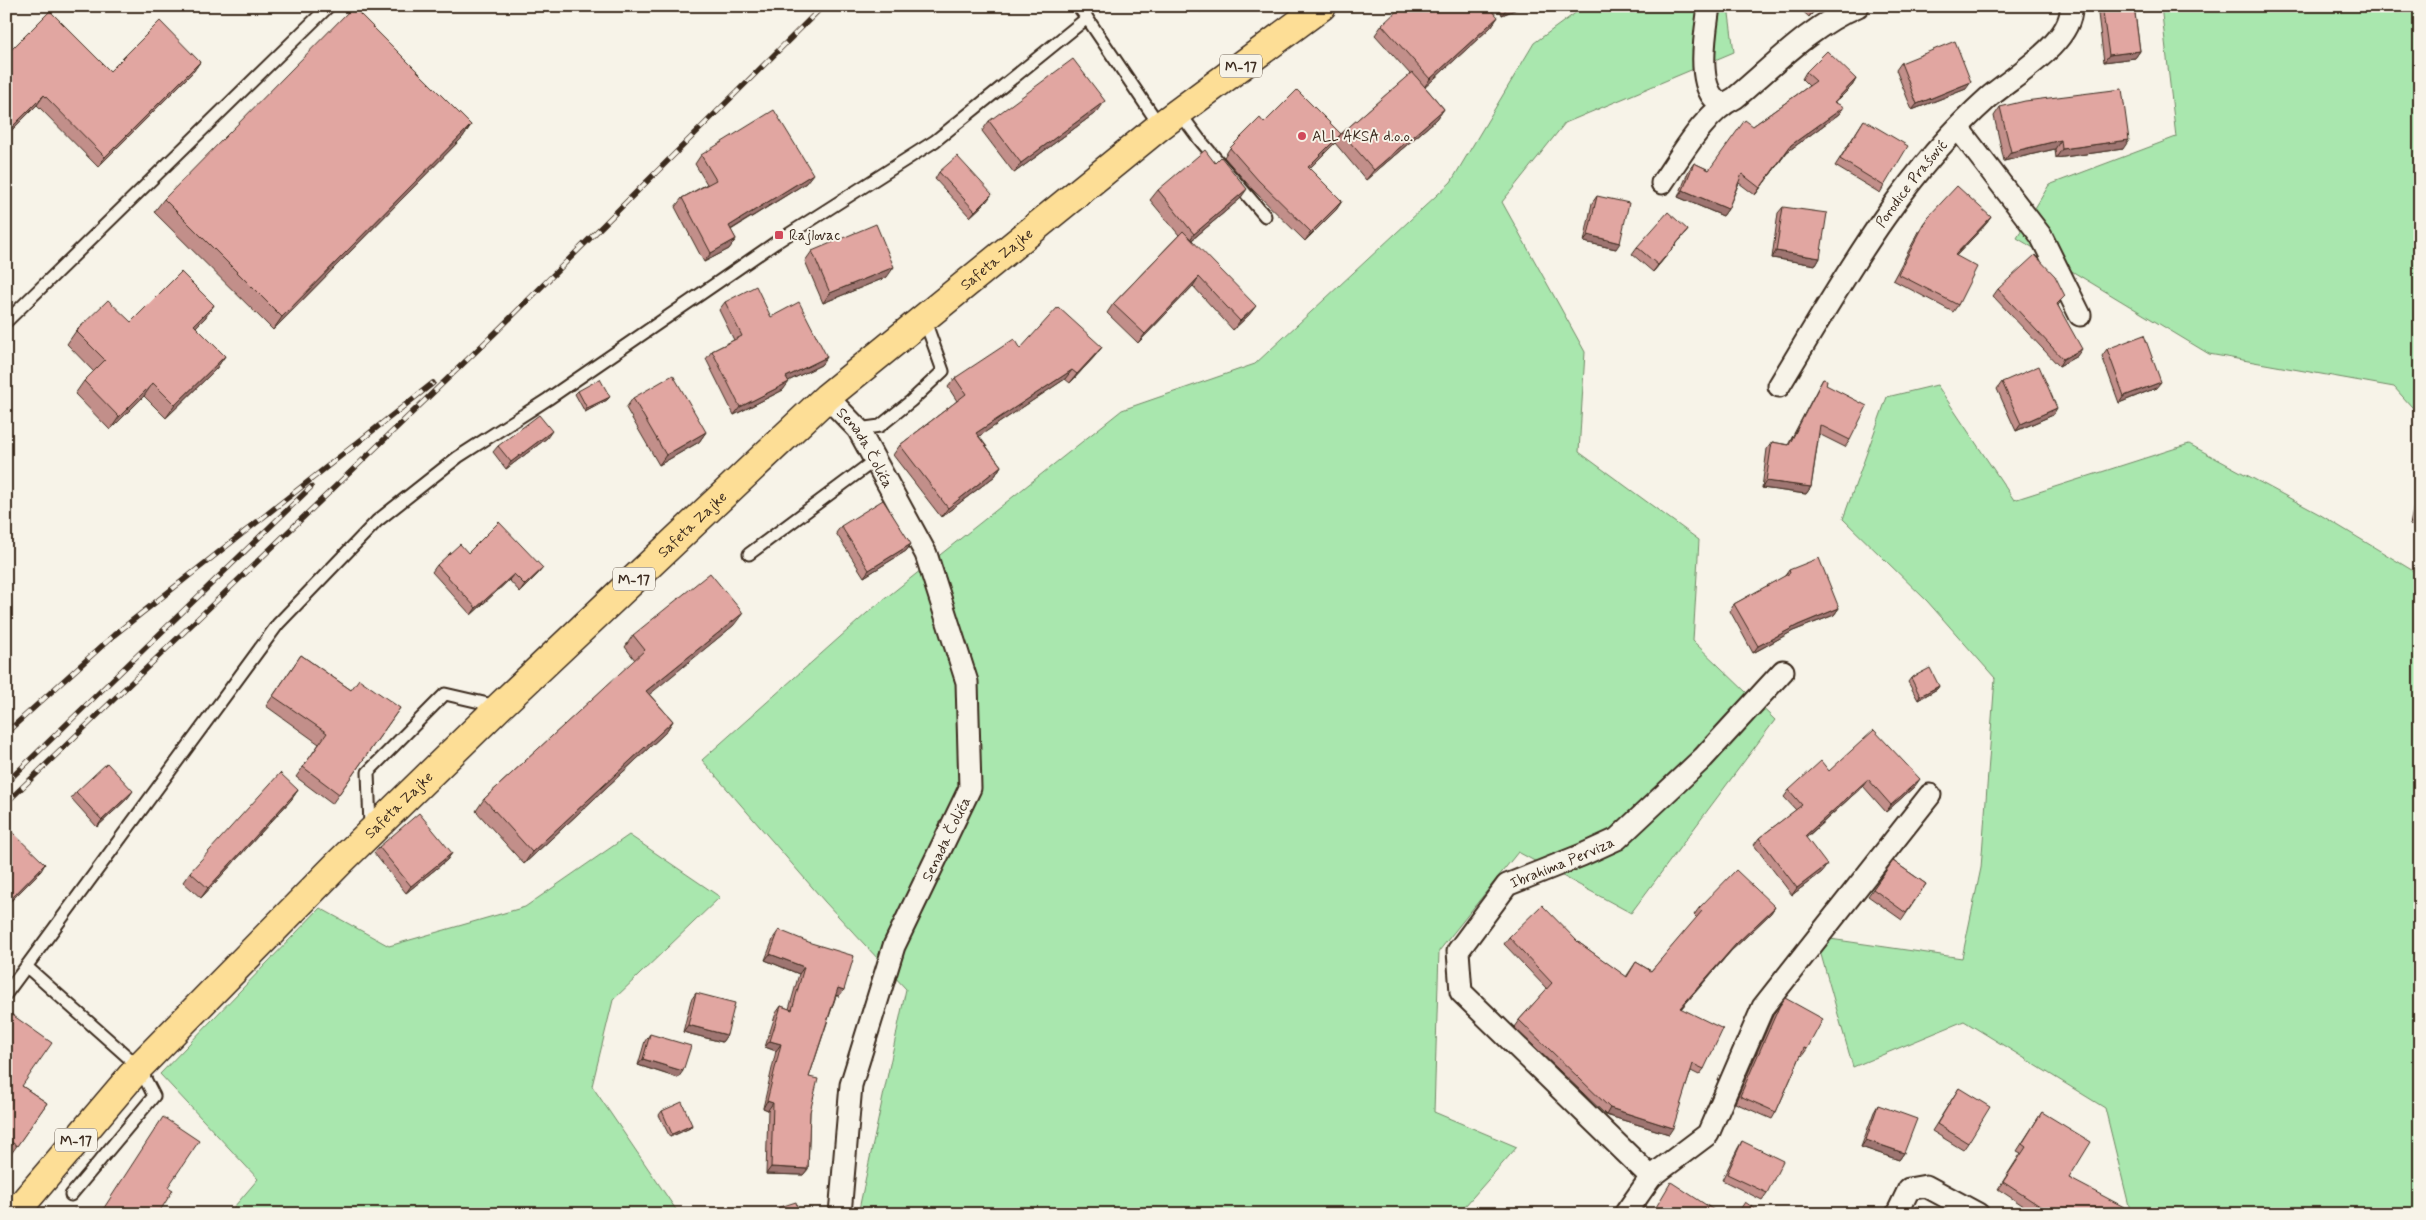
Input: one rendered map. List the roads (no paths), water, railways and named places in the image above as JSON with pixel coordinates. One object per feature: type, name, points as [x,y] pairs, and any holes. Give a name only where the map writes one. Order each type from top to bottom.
[{"type":"main road","name":"Safeta Zajke","points":[[14,1214],[139,1067],[371,832],[499,706],[827,397],[924,316],[1170,119],[1322,6]]},
{"type":"street","points":[[1709,6],[1704,46],[1706,81],[1713,98],[1723,104]]},
{"type":"street","points":[[1662,183],[1690,142],[1723,104],[1735,98],[1818,27],[1839,14],[1858,6]]},
{"type":"street","name":"Porodice Praśović","points":[[1779,386],[1892,205],[1958,128],[1987,98],[2055,43],[2068,27],[2071,6]]},
{"type":"street","points":[[1958,128],[2041,236],[2080,315]]},
{"type":"street","name":"Senada Čolića","points":[[827,397],[858,429],[926,554],[967,682],[970,788],[894,946],[851,1085],[840,1214]]},
{"type":"street","name":"Ibrahima Perviza","points":[[1651,1177],[1461,992],[1458,951],[1507,885],[1582,855],[1617,838],[1703,758],[1783,672]]},
{"type":"street","points":[[1625,1214],[1651,1177],[1708,1134],[1762,1007],[1930,795]]},
{"type":"street","points":[[1897,1214],[1909,1189],[1926,1186],[1978,1214]]},
{"type":"lane","points":[[6,322],[329,6]]},
{"type":"lane","points":[[1078,6],[1170,119],[1199,139],[1266,216]]},
{"type":"lane","points":[[6,994],[278,624],[377,521],[458,457],[556,393],[775,243],[935,141],[1087,18]]},
{"type":"lane","points":[[858,429],[880,426],[911,401],[942,371],[924,316]]},
{"type":"lane","points":[[749,554],[875,460]]},
{"type":"lane","points":[[371,832],[368,772],[445,694],[499,706]]},
{"type":"lane","points":[[27,967],[139,1067],[154,1096],[71,1195]]},
{"type":"railway","points":[[6,803],[495,333],[823,6]]},
{"type":"railway","points":[[6,733],[114,635],[433,383]]},
{"type":"railway","points":[[6,783],[311,487]]},
{"type":"place","name":"ALL AKSA d.o.o.","points":[[1302,136]]},
{"type":"place","name":"Rajlovac","points":[[779,235]]}]
